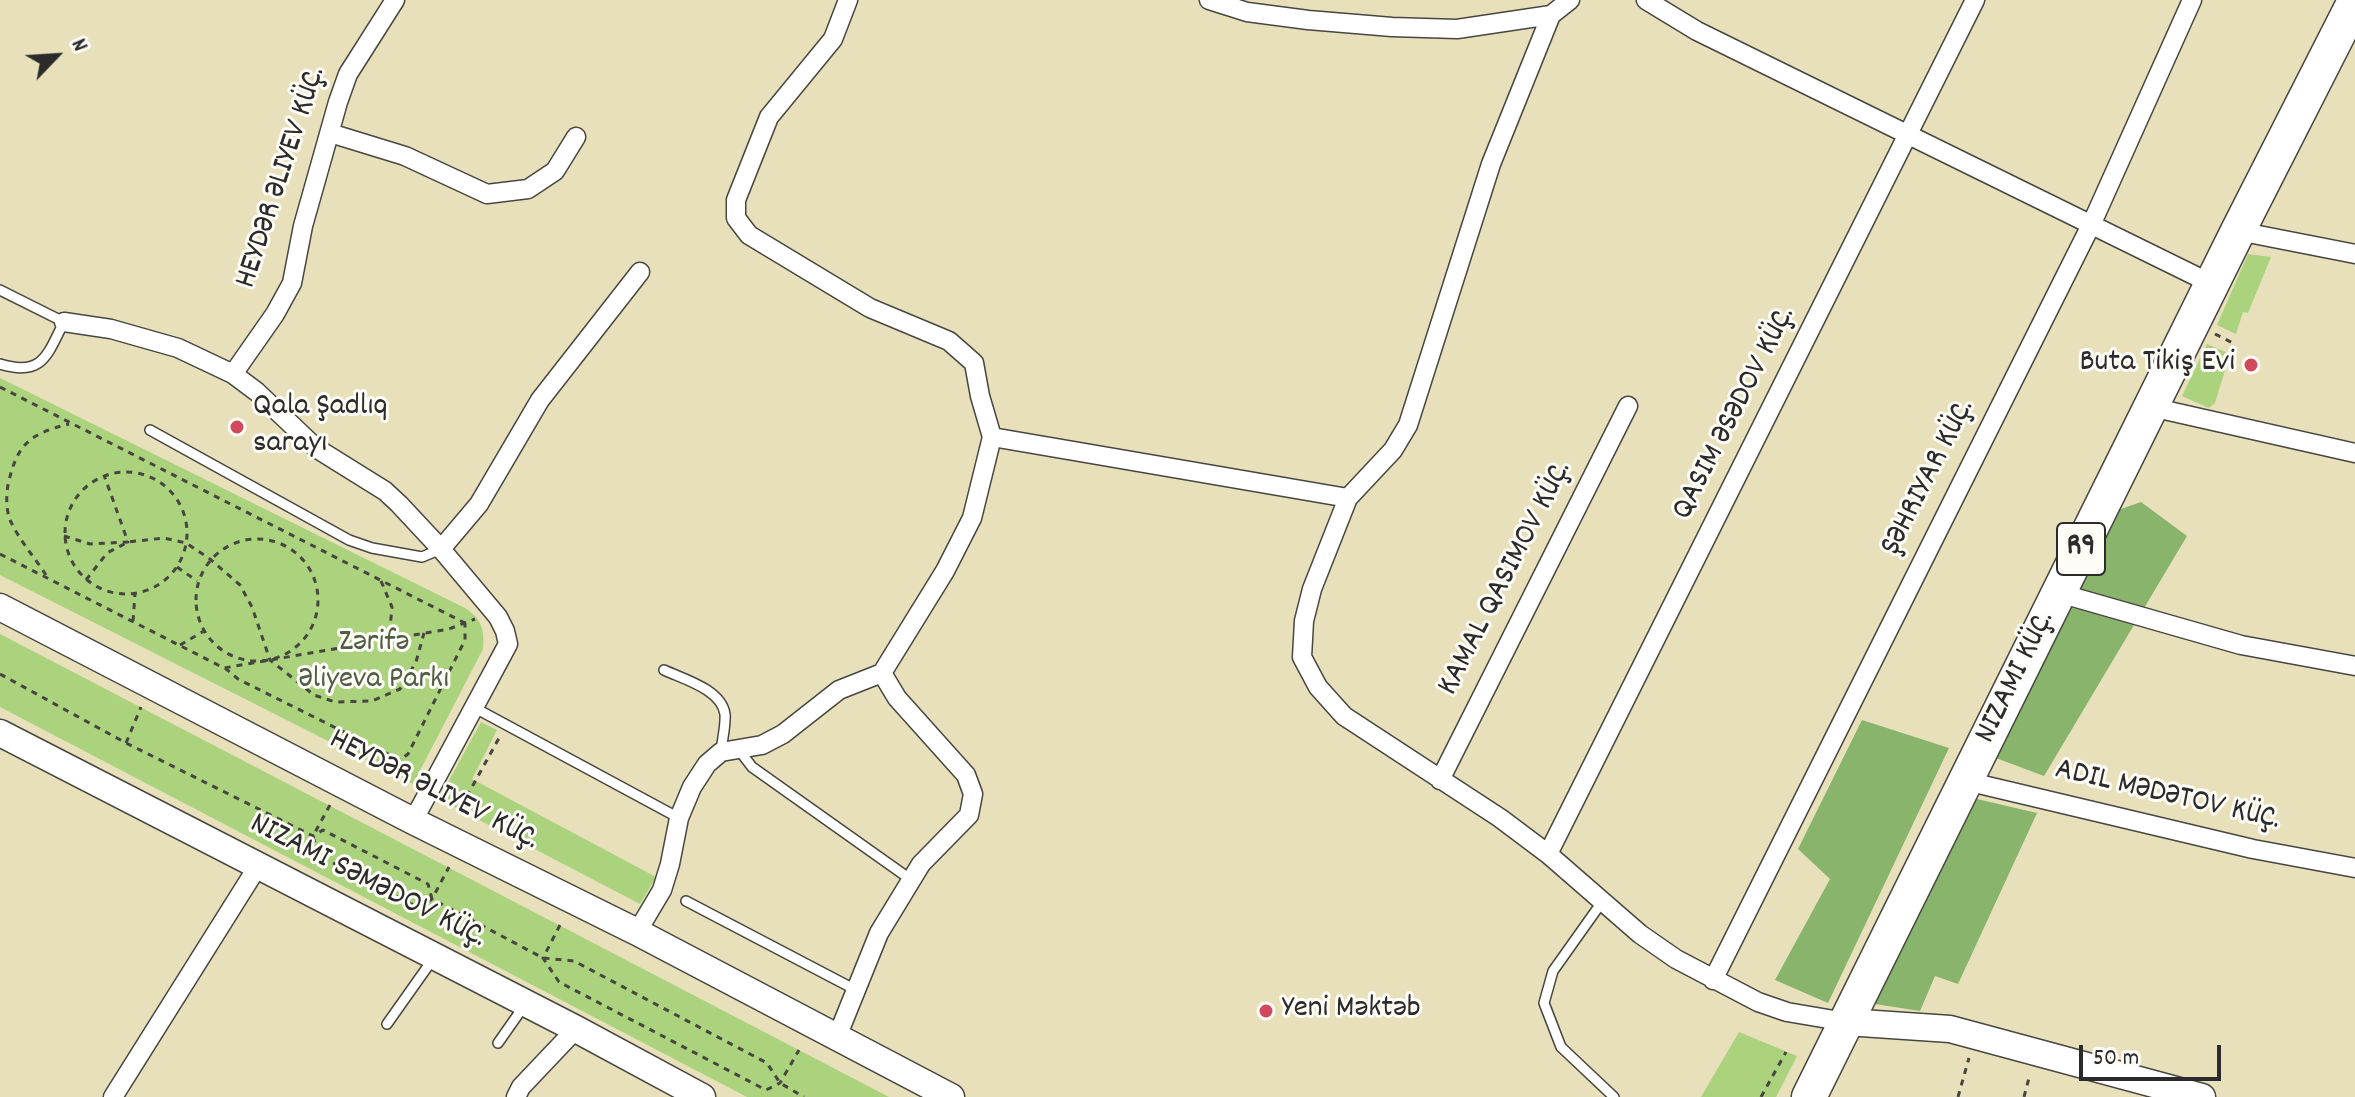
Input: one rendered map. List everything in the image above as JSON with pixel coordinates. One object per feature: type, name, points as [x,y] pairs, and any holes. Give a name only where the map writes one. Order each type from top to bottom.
[{"type":"highway","name":"NIZAMI KÜÇ.","points":[[1809,1097],[2238,231],[2347,37],[2355,1]]},
{"type":"street","name":"HEYDƏR ƏLIYEV KÜÇ.","points":[[233,374],[275,314],[292,283],[303,226],[348,74],[395,0]]},
{"type":"street","points":[[637,932],[662,890],[679,818],[692,787],[707,764],[730,751],[762,745],[783,734],[839,690],[882,673],[945,571],[972,518],[992,437],[974,363],[966,355],[949,341],[857,300],[749,235],[736,218],[736,200],[769,117],[833,39],[848,0]]},
{"type":"street","points":[[1209,0],[1247,12],[1392,27],[1457,29],[1551,15]]},
{"type":"street","points":[[1570,0],[1551,15],[1491,164],[1408,425],[1393,450],[1348,498],[1312,589],[1304,621],[1302,657],[1318,687],[1344,716],[1500,818],[1664,950],[1713,980],[1758,1002],[1787,1012],[1846,1022],[1925,1026],[1975,1035],[2202,1097]]},
{"type":"street","points":[[1646,0],[1697,31],[2212,284]]},
{"type":"street","points":[[1548,854],[1975,0]]},
{"type":"street","name":"ŞƏHRIYAR KÜÇ.","points":[[1713,980],[2092,223],[2192,0]]},
{"type":"street","points":[[330,133],[405,156],[487,194],[528,189],[555,171],[576,137]]},
{"type":"street","points":[[2238,231],[2355,254]]},
{"type":"street","points":[[441,549],[479,504],[540,400],[640,272]]},
{"type":"street","points":[[64,322],[111,329],[178,348],[233,374],[257,392],[316,448],[385,491],[441,549],[498,617],[508,644],[413,821]]},
{"type":"street","points":[[1440,780],[1628,406]]},
{"type":"street","points":[[2151,407],[2355,453]]},
{"type":"street","points":[[992,437],[1348,498]]},
{"type":"street","points":[[2059,593],[2241,645],[2355,666]]},
{"type":"street","name":"HEYDƏR ƏLIYEV KÜÇ.","points":[[0,607],[413,821],[637,932],[951,1097]]},
{"type":"street","points":[[837,1037],[879,933],[910,879],[969,815],[973,794],[966,775],[897,698],[882,673]]},
{"type":"street","name":"NIZAMI SƏMƏDOV KÜÇ.","points":[[0,733],[526,1003],[702,1097]]},
{"type":"street","name":"ADIL MƏDƏTOV KÜÇ.","points":[[1966,781],[2253,849],[2355,868]]},
{"type":"street","points":[[113,1097],[258,866]]},
{"type":"street","points":[[516,1097],[521,1087],[576,1029]]},
{"type":"lane","points":[[0,290],[64,322],[46,358],[36,367],[25,369],[0,364]]},
{"type":"lane","points":[[150,430],[349,540],[372,548],[422,557],[441,549]]},
{"type":"lane","points":[[664,670],[713,694],[719,701],[725,713],[730,751],[910,879]]},
{"type":"lane","points":[[475,708],[679,818]]},
{"type":"lane","points":[[686,901],[854,989]]},
{"type":"lane","points":[[1602,902],[1553,971],[1544,1003],[1561,1047],[1614,1097]]},
{"type":"lane","points":[[387,1024],[435,956]]},
{"type":"lane","points":[[498,1043],[526,1003]]},
{"type":"path","points":[[0,387],[465,623]]},
{"type":"path","points":[[48,578],[9,520],[6,495],[14,458],[30,439],[45,430],[71,423]]},
{"type":"path","points":[[154,478],[160,468]]},
{"type":"path","points":[[129,471],[154,478],[174,494],[185,517],[186,543],[177,567],[159,585],[135,594],[109,592],[86,580],[70,560],[64,535],[68,510],[82,489],[104,475],[129,471]]},
{"type":"path","points":[[104,475],[128,542]]},
{"type":"path","points":[[64,535],[90,544],[164,538],[186,543],[240,585],[252,607],[270,660],[314,695],[335,702],[372,701],[400,689],[416,662],[424,633]]},
{"type":"path","points":[[256,538],[281,543],[302,558],[315,580],[318,606],[311,630],[294,650],[270,660],[245,661],[221,650],[204,631],[195,607],[198,582],[210,559],[231,544],[256,538]]},
{"type":"path","points":[[86,580],[107,553],[128,542]]},
{"type":"path","points":[[0,554],[400,760],[408,754],[465,640],[465,623]]},
{"type":"path","points":[[177,567],[198,582]]},
{"type":"path","points":[[380,580],[392,607],[389,639]]},
{"type":"path","points":[[133,621],[135,594]]},
{"type":"path","points":[[224,668],[424,633],[479,618]]},
{"type":"path","points":[[180,645],[204,631]]},
{"type":"path","points":[[0,674],[126,743],[313,836]]},
{"type":"path","points":[[126,743],[141,707]]},
{"type":"path","points":[[461,807],[506,724]]},
{"type":"path","points":[[330,805],[313,836],[318,855],[355,875],[419,908],[432,899],[449,867]]},
{"type":"path","points":[[313,836],[323,830],[428,884],[432,899],[543,958],[574,961],[754,1056],[767,1063],[780,1083],[804,1097]]},
{"type":"path","points":[[543,958],[560,925]]},
{"type":"path","points":[[543,958],[559,982],[766,1090],[780,1083],[799,1050]]},
{"type":"path","points":[[1958,1097],[1975,1035]]},
{"type":"path","points":[[1761,1097],[1786,1052]]},
{"type":"green space","points":[[2248,254],[2271,257],[2248,313],[2243,312],[2236,334],[2217,325]]},
{"type":"green space","points":[[2207,344],[2230,354],[2215,403],[2209,408],[2182,396]]},
{"type":"green space","name":"Zərifə Əliyeva Parkı","points":[[0,378],[465,608],[475,616],[482,630],[483,649],[413,784],[0,575]]},
{"type":"green space","points":[[2141,502],[2187,536],[2044,776],[1996,758],[2118,510]]},
{"type":"green space","points":[[0,634],[889,1097],[747,1097],[0,707]]},
{"type":"green space","points":[[1862,720],[1949,748],[1828,1003],[1775,980],[1830,879],[1798,849]]},
{"type":"green space","points":[[481,722],[497,730],[472,779],[656,877],[640,904],[439,799]]},
{"type":"green space","points":[[1977,799],[2037,813],[1958,984],[1935,976],[1920,1011],[1875,1004]]},
{"type":"green space","points":[[1739,1032],[1797,1056],[1776,1097],[1701,1097]]},
{"type":"place","name":"Buta Tikiş Evi","points":[[2251,365]]},
{"type":"place","name":"Qala Şadlıq sarayı","points":[[237,427]]},
{"type":"place","name":"Yeni Məktəb","points":[[1266,1011]]}]
